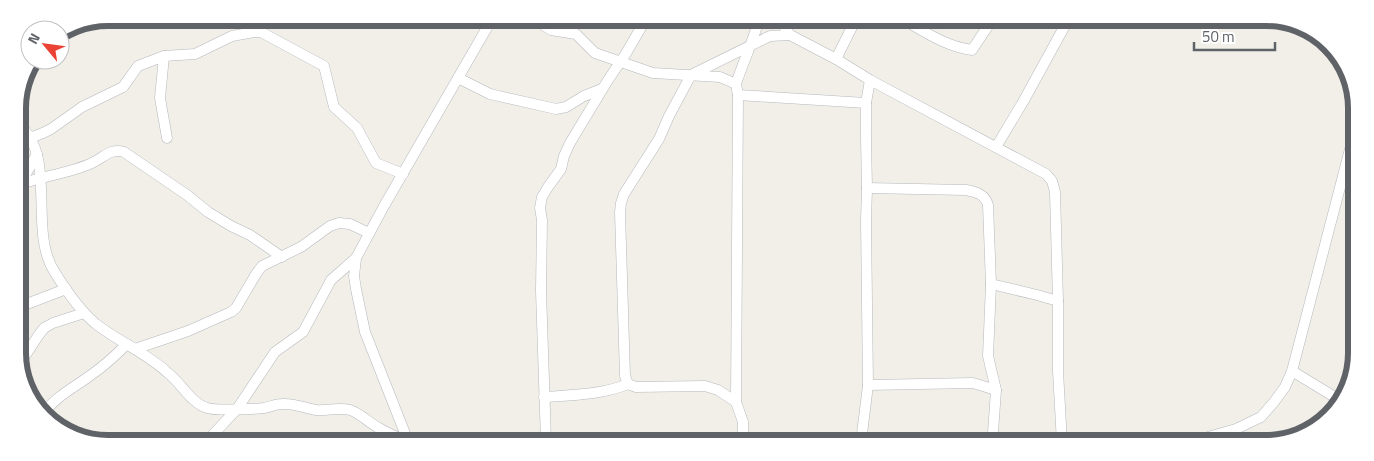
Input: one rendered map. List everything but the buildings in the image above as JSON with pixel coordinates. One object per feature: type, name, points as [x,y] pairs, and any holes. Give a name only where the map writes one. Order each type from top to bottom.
[{"type":"street","points":[[405,435],[365,332],[354,276],[356,258],[487,26]]},
{"type":"street","points":[[545,26],[551,30],[576,34],[595,53],[654,73],[720,77],[737,90],[866,103]]},
{"type":"street","points":[[546,435],[541,291],[542,220],[540,208],[542,197],[561,169],[570,143],[642,26]]},
{"type":"street","points":[[743,435],[743,422],[736,402],[737,90],[745,58],[757,26]]},
{"type":"street","points":[[783,26],[790,35],[1046,174],[1052,181],[1055,192],[1058,371],[1062,435]]},
{"type":"street","points":[[836,59],[853,26]]},
{"type":"street","points":[[915,26],[950,45],[960,49],[972,50],[988,26]]},
{"type":"street","points":[[996,147],[1023,102],[1064,26]]},
{"type":"street","points":[[26,138],[51,129],[82,107],[123,87],[138,66],[164,56],[194,54],[232,36],[254,32],[265,34],[324,66],[334,107],[357,128],[376,163],[402,174]]},
{"type":"street","points":[[628,384],[625,376],[620,212],[624,194],[658,139],[691,75],[770,36],[790,35]]},
{"type":"street","points":[[164,56],[160,98],[167,138]]},
{"type":"street","points":[[458,78],[490,94],[556,109],[566,107],[584,96],[602,90]]},
{"type":"street","points":[[862,435],[868,385],[866,103],[870,80]]},
{"type":"street","points":[[26,131],[37,154],[43,239],[52,268],[84,312],[96,324],[168,372],[197,403],[207,408],[220,410],[264,408],[282,404],[295,404],[316,410],[348,409],[378,428],[394,435]]},
{"type":"street","points":[[26,184],[81,167],[115,150],[124,152],[187,195],[208,212],[282,257]]},
{"type":"street","points":[[26,175],[37,154]]},
{"type":"street","points":[[1215,435],[1236,429],[1261,417],[1284,387],[1292,371],[1348,171]]},
{"type":"street","points":[[868,188],[966,190],[975,191],[986,200],[988,205],[991,284],[988,356],[996,390],[993,435]]},
{"type":"street","points":[[48,408],[65,393],[131,347],[188,331],[231,312],[236,308],[262,266],[301,247],[330,226],[340,223],[350,224],[369,233]]},
{"type":"street","points":[[213,435],[237,409],[275,352],[304,332],[331,280],[356,258]]},
{"type":"street","points":[[991,284],[1058,301]]},
{"type":"street","points":[[26,304],[66,289]]},
{"type":"street","points":[[26,354],[44,328],[84,312]]},
{"type":"street","points":[[1292,371],[1335,397]]},
{"type":"street","points":[[868,385],[973,383],[996,390]]},
{"type":"street","points":[[544,397],[609,391],[628,384],[636,387],[705,386],[718,390],[736,402]]}]
